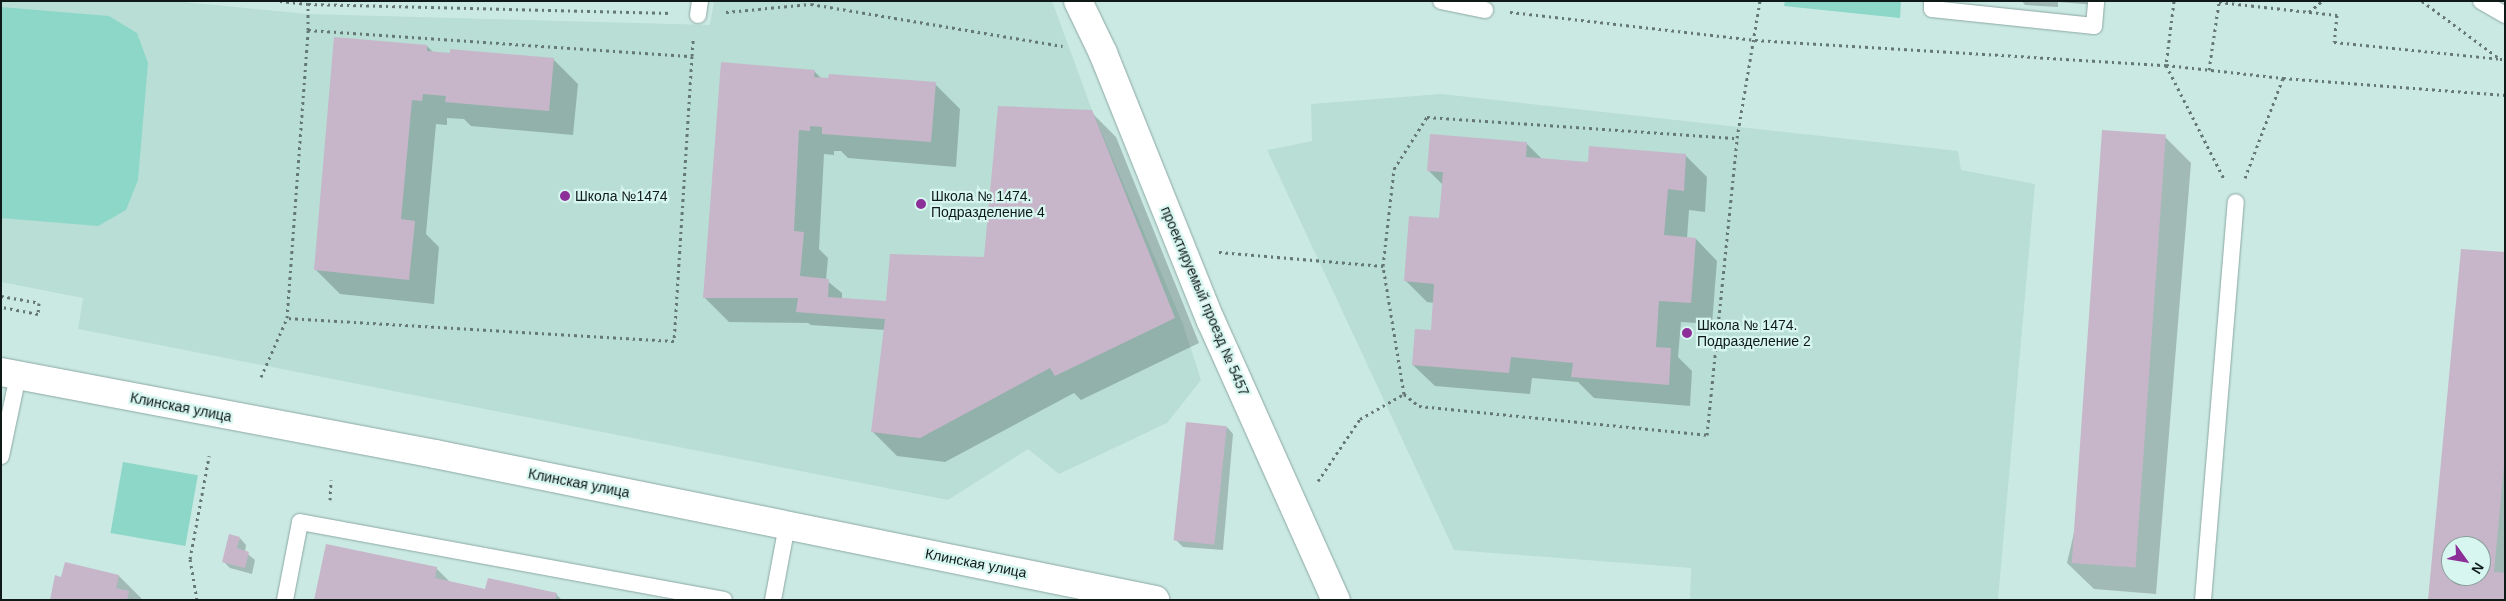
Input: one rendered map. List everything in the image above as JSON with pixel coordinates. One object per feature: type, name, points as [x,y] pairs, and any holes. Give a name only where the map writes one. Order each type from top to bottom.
[{"type":"street","name":"проектируемый проезд № 5457","points":[[1078,1],[1103,53],[1211,321],[1336,600]]},
{"type":"street","name":"Клинская улица","points":[[9,374],[435,454],[787,525],[1092,593],[1155,600]]},
{"type":"lane","points":[[1441,1],[1484,10]]},
{"type":"lane","points":[[1932,1],[1932,9],[2094,26],[2096,1]]},
{"type":"lane","points":[[2481,1],[2505,15]]},
{"type":"lane","points":[[2203,600],[2236,202]]},
{"type":"lane","points":[[1,456],[9,374]]},
{"type":"lane","points":[[285,600],[300,522],[724,600]]},
{"type":"lane","points":[[773,600],[787,525]]},
{"type":"path","points":[[280,1],[308,4]]},
{"type":"path","points":[[1737,138],[1427,117],[1394,169],[1383,266],[1404,394],[1419,406],[1707,435],[1737,138],[1755,40],[1760,1]]},
{"type":"path","points":[[2174,1],[2166,65],[2236,202]]},
{"type":"path","points":[[2309,12],[2322,1]]},
{"type":"path","points":[[2422,1],[2502,59]]},
{"type":"path","points":[[2209,70],[2219,2],[2243,3],[2337,15],[2334,42],[2502,59]]},
{"type":"path","points":[[1484,10],[1755,40],[2166,65],[2283,78],[2505,95]]},
{"type":"path","points":[[261,377],[287,318],[308,30],[692,56],[674,341],[287,318]]},
{"type":"path","points":[[2236,202],[2283,78]]},
{"type":"path","points":[[1212,252],[1383,266]]},
{"type":"path","points":[[1,296],[40,304],[38,314],[1,307]]},
{"type":"path","points":[[1300,518],[1312,491],[1360,419],[1404,394]]},
{"type":"path","points":[[197,600],[190,559],[209,456]]},
{"type":"shaded area","name":"Школа №1474","points":[[1,1],[173,1],[308,14],[710,25],[714,1],[1052,1],[1092,110],[1183,324],[1201,380],[1167,423],[1059,474],[1028,449],[948,500],[78,329],[83,298],[1,282]]},
{"type":"shaded area","name":"Школа № 1474. Подразделение 2","points":[[1441,94],[1958,151],[1961,170],[2035,184],[1998,600],[1690,600],[1691,568],[1454,550],[1267,150],[1312,141],[1311,104]]},
{"type":"green space","points":[[1785,1],[1901,1],[1900,18],[1784,6]]},
{"type":"green space","points":[[1,7],[109,16],[137,33],[148,63],[138,180],[126,210],[98,226],[1,218]]},
{"type":"green space","points":[[123,462],[198,475],[185,546],[110,533]]},
{"type":"building","points":[[334,37],[427,45],[427,51],[450,53],[450,49],[554,58],[549,111],[445,102],[446,96],[423,94],[422,101],[412,100],[401,219],[415,221],[409,280],[314,270]]},
{"type":"building","points":[[721,62],[815,70],[814,77],[828,78],[829,74],[936,82],[931,142],[822,134],[822,127],[810,126],[810,131],[799,130],[794,231],[804,232],[800,276],[829,279],[828,297],[886,301],[890,254],[984,257],[998,106],[1092,110],[1175,318],[1055,376],[1050,368],[920,438],[871,432],[885,319],[796,312],[798,298],[703,298]]},
{"type":"building","points":[[2102,130],[2166,134],[2136,567],[2072,563]]},
{"type":"building","points":[[1430,134],[1527,142],[1526,157],[1588,162],[1589,146],[1686,154],[1684,191],[1668,189],[1664,235],[1696,238],[1691,303],[1659,301],[1656,347],[1671,348],[1669,385],[1571,377],[1573,363],[1511,357],[1509,373],[1412,365],[1415,329],[1431,330],[1434,284],[1404,281],[1409,216],[1439,218],[1443,172],[1427,171]]},
{"type":"building","points":[[2461,249],[2505,252],[2505,455],[2494,572],[2505,573],[2505,600],[2428,600]]},
{"type":"building","points":[[1186,422],[1227,426],[1214,545],[1174,540]]},
{"type":"building","points":[[229,534],[240,537],[237,548],[249,552],[245,568],[222,562]]},
{"type":"building","points":[[326,544],[437,567],[435,578],[485,589],[488,578],[557,593],[555,600],[314,600]]},
{"type":"building","points":[[65,562],[119,575],[116,588],[129,591],[127,600],[50,600],[55,575],[61,577]]},
{"type":"place","name":"Школа №1474","points":[[565,196]]},
{"type":"place","name":"Школа № 1474. Подразделение 4","points":[[921,204]]},
{"type":"place","name":"Школа № 1474. Подразделение 2","points":[[1687,333]]}]
